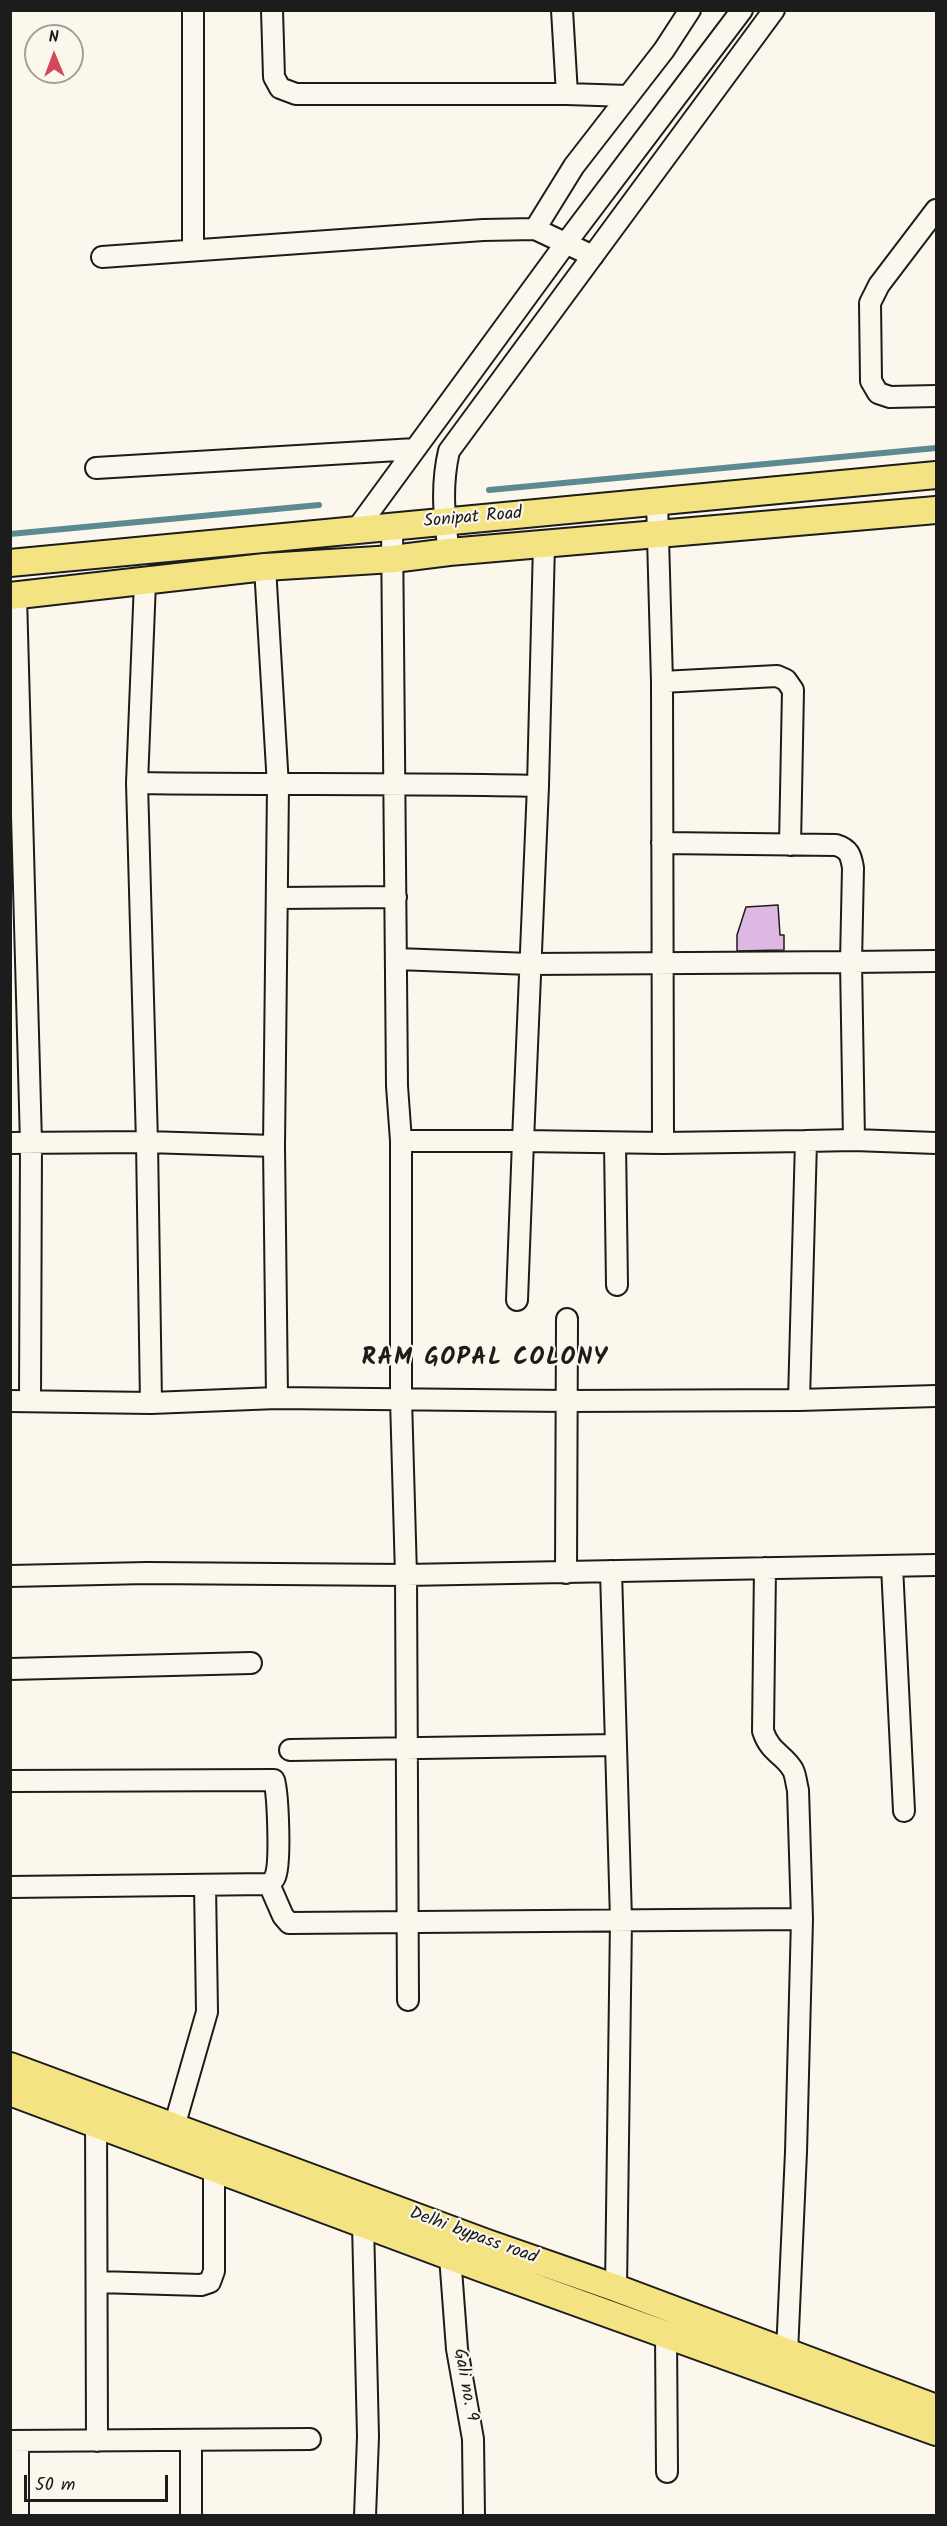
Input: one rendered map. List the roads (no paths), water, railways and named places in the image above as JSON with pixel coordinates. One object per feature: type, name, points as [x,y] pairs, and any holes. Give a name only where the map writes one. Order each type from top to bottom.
[{"type":"main road","name":"Sonipat Road","points":[[10,563],[936,475]]},
{"type":"main road","name":"Sonipat Road","points":[[13,596],[265,567],[393,559],[449,552],[936,510]]},
{"type":"main road","name":"Delhi bypass road","points":[[10,2066],[936,2408]]},
{"type":"main road","name":"Delhi bypass road","points":[[10,2092],[450,2256],[936,2432]]},
{"type":"street","points":[[193,10],[193,249]]},
{"type":"street","points":[[272,10],[274,77],[280,88],[296,94],[628,96]]},
{"type":"street","points":[[562,10],[567,94]]},
{"type":"street","points":[[535,229],[574,166],[664,50],[690,10]]},
{"type":"street","points":[[356,530],[566,243],[742,10]]},
{"type":"street","points":[[449,552],[445,521],[444,481],[449,451],[774,10]]},
{"type":"street","points":[[936,210],[879,285],[870,303],[869,349],[871,381],[878,393],[890,397],[936,396]]},
{"type":"street","points":[[102,257],[483,230],[535,229],[593,256]]},
{"type":"street","points":[[96,468],[415,449]]},
{"type":"street","points":[[657,501],[662,682],[663,1143]]},
{"type":"street","points":[[392,526],[397,1086],[401,1141],[401,1399],[406,1575],[408,2000]]},
{"type":"street","points":[[517,1300],[538,786],[544,544]]},
{"type":"street","points":[[265,567],[278,786],[274,1146],[277,1398]]},
{"type":"street","points":[[146,582],[137,783],[147,1142],[151,1403]]},
{"type":"street","points":[[13,596],[30,1143],[30,1401]]},
{"type":"street","points":[[662,682],[777,676],[786,680],[793,690],[790,845]]},
{"type":"street","points":[[137,783],[278,786],[395,783],[538,786]]},
{"type":"street","points":[[662,843],[836,845],[846,848],[851,856],[854,1140]]},
{"type":"street","points":[[278,898],[396,897]]},
{"type":"street","points":[[397,959],[530,964],[936,962]]},
{"type":"street","points":[[401,1141],[663,1143],[854,1140],[936,1143]]},
{"type":"street","points":[[798,1400],[806,1141]]},
{"type":"street","points":[[10,1143],[147,1142],[274,1146]]},
{"type":"street","points":[[615,1143],[617,1285]]},
{"type":"street","points":[[566,1573],[567,1319]]},
{"type":"street","points":[[10,1401],[151,1403],[277,1398],[567,1401],[798,1400],[936,1396]]},
{"type":"street","points":[[10,1576],[147,1573],[406,1575],[936,1565]]},
{"type":"street","points":[[892,1566],[904,1811]]},
{"type":"street","points":[[765,1568],[763,1731],[766,1742],[792,1769],[798,1790],[802,1918],[796,2152],[787,2353]]},
{"type":"street","points":[[611,1571],[621,1920],[616,2288]]},
{"type":"street","points":[[10,1669],[251,1664]]},
{"type":"street","points":[[290,1750],[616,1745]]},
{"type":"street","points":[[10,1781],[274,1780],[278,1793],[276,1876],[269,1884],[10,1887]]},
{"type":"street","points":[[269,1884],[283,1916],[290,1923],[802,1918]]},
{"type":"street","points":[[174,2127],[207,2012],[205,1885]]},
{"type":"street","points":[[96,2098],[97,2441]]},
{"type":"street","points":[[97,2282],[201,2285],[210,2282],[214,2271],[214,2168]]},
{"type":"street","points":[[363,2223],[368,2437],[365,2516]]},
{"type":"street","name":"Gali no. 9","points":[[450,2256],[457,2349],[473,2439],[474,2516]]},
{"type":"street","points":[[666,2334],[667,2472]]},
{"type":"street","points":[[18,2516],[14,2441],[310,2439]]},
{"type":"street","points":[[191,2440],[191,2516]]},
{"type":"waterway","points":[[489,490],[936,448]]},
{"type":"waterway","points":[[10,534],[319,505]]},
{"type":"district","name":"RAM GOPAL COLONY","points":[[485,1360]]}]
